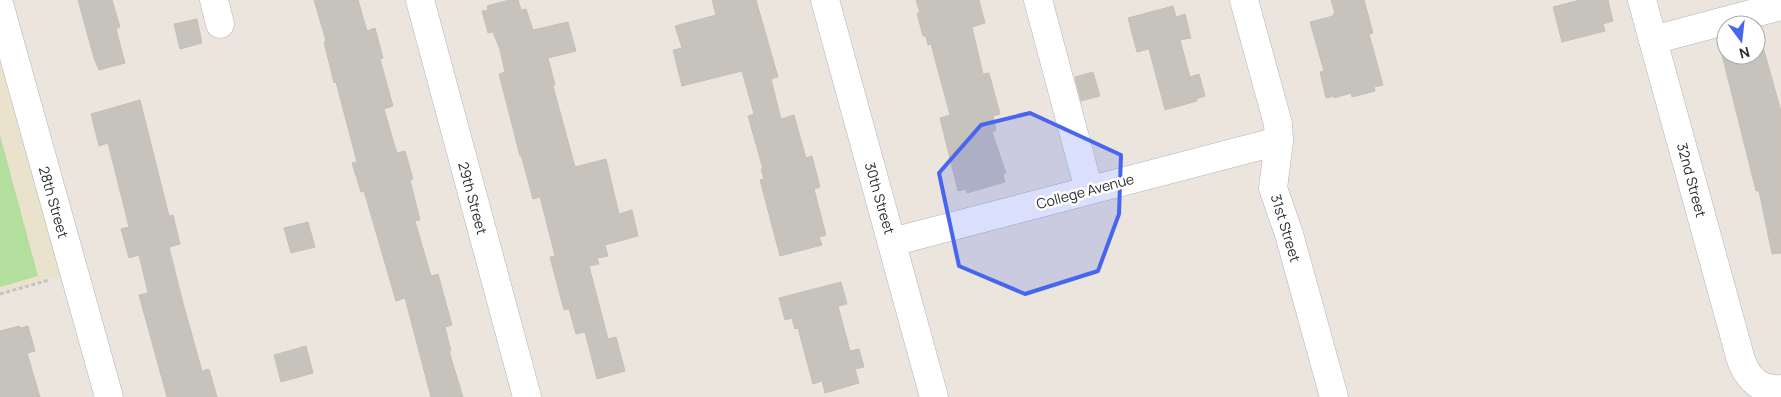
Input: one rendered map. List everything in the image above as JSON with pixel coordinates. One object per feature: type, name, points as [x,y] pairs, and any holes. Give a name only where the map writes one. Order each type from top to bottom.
[{"type":"street","name":"29th Street","points":[[420,0],[527,397]]},
{"type":"street","name":"30th Street","points":[[825,0],[934,397]]},
{"type":"street","points":[[1038,0],[1089,190]]},
{"type":"street","name":"31st Street","points":[[1244,0],[1278,124],[1273,188],[1289,234],[1334,397]]},
{"type":"street","name":"32nd Street","points":[[1642,0],[1741,360],[1747,374],[1760,385],[1775,390],[1781,389]]},
{"type":"street","points":[[1653,40],[1781,6]]},
{"type":"street","name":"28th Street","points":[[0,7],[109,397]]},
{"type":"street","name":"College Avenue","points":[[892,242],[1278,141]]},
{"type":"path","points":[[0,294],[53,279]]},
{"type":"highlighted area","points":[[1030,113],[1121,155],[1119,214],[1098,271],[1025,294],[959,266],[939,173],[981,125]]},
{"type":"shaded area","points":[[0,55],[61,276],[0,293]]},
{"type":"green space","points":[[0,135],[38,276],[0,287]]},
{"type":"building","points":[[78,0],[112,0],[120,27],[116,29],[125,63],[99,70]]},
{"type":"building","points":[[314,0],[358,0],[367,31],[375,28],[383,58],[380,59],[393,106],[384,109],[397,153],[405,151],[413,179],[410,180],[420,220],[415,221],[431,276],[438,274],[452,325],[445,327],[451,351],[449,351],[463,397],[431,397],[405,298],[396,301],[364,191],[361,192],[352,163],[357,162],[336,82],[334,83],[324,42],[326,41]]},
{"type":"building","points":[[509,0],[518,0],[521,10],[526,9],[533,30],[568,22],[576,51],[548,58],[555,85],[553,86],[575,167],[606,159],[619,214],[632,210],[638,236],[605,245],[608,256],[597,258],[599,264],[589,266],[608,339],[616,337],[625,371],[597,379],[585,332],[576,334],[569,309],[564,310],[550,257],[555,256],[540,197],[533,199],[499,74],[505,72],[500,50],[493,32],[488,33],[482,11],[488,10],[487,6]]},
{"type":"building","points":[[712,0],[756,0],[778,77],[771,79],[781,119],[794,115],[806,158],[812,156],[820,187],[814,189],[826,235],[819,237],[822,245],[780,256],[760,180],[764,179],[761,169],[763,169],[748,116],[754,114],[742,71],[682,86],[673,50],[682,48],[675,26],[716,15]]},
{"type":"building","points":[[916,0],[979,0],[985,23],[972,27],[983,74],[989,73],[1000,114],[993,116],[996,130],[992,132],[1006,173],[1003,174],[1005,182],[967,193],[966,189],[958,191],[940,118],[950,115],[931,44],[928,45],[926,36],[923,36]]},
{"type":"building","points":[[1331,0],[1364,0],[1373,33],[1369,34],[1383,85],[1374,87],[1375,91],[1352,97],[1351,93],[1334,98],[1334,96],[1326,98],[1320,72],[1324,71],[1310,22],[1335,14]]},
{"type":"building","points":[[1580,0],[1608,0],[1613,21],[1603,24],[1605,31],[1562,42],[1553,7]]},
{"type":"building","points":[[1173,6],[1176,17],[1185,14],[1191,38],[1180,40],[1190,77],[1199,74],[1205,96],[1196,99],[1197,101],[1165,110],[1149,49],[1137,52],[1128,18]]},
{"type":"building","points":[[197,19],[202,43],[180,49],[174,24]]},
{"type":"building","points":[[1766,57],[1781,111],[1781,253],[1772,254],[1759,191],[1756,191],[1724,65],[1766,65]]},
{"type":"building","points":[[1093,72],[1100,96],[1081,101],[1075,77]]},
{"type":"building","points":[[140,100],[169,216],[173,215],[180,244],[169,247],[183,303],[202,371],[209,369],[217,397],[167,397],[139,295],[148,293],[139,255],[129,258],[121,229],[129,227],[108,143],[99,146],[91,114]]},
{"type":"building","points":[[308,222],[315,247],[291,253],[284,228]]},
{"type":"building","points":[[841,282],[847,304],[838,306],[850,351],[859,349],[864,367],[855,369],[859,383],[825,393],[822,381],[813,384],[798,328],[795,329],[792,318],[785,320],[779,298]]},
{"type":"building","points":[[19,326],[20,328],[28,326],[35,351],[27,353],[40,397],[0,397],[0,331]]},
{"type":"building","points":[[306,346],[313,373],[281,382],[274,355]]}]
